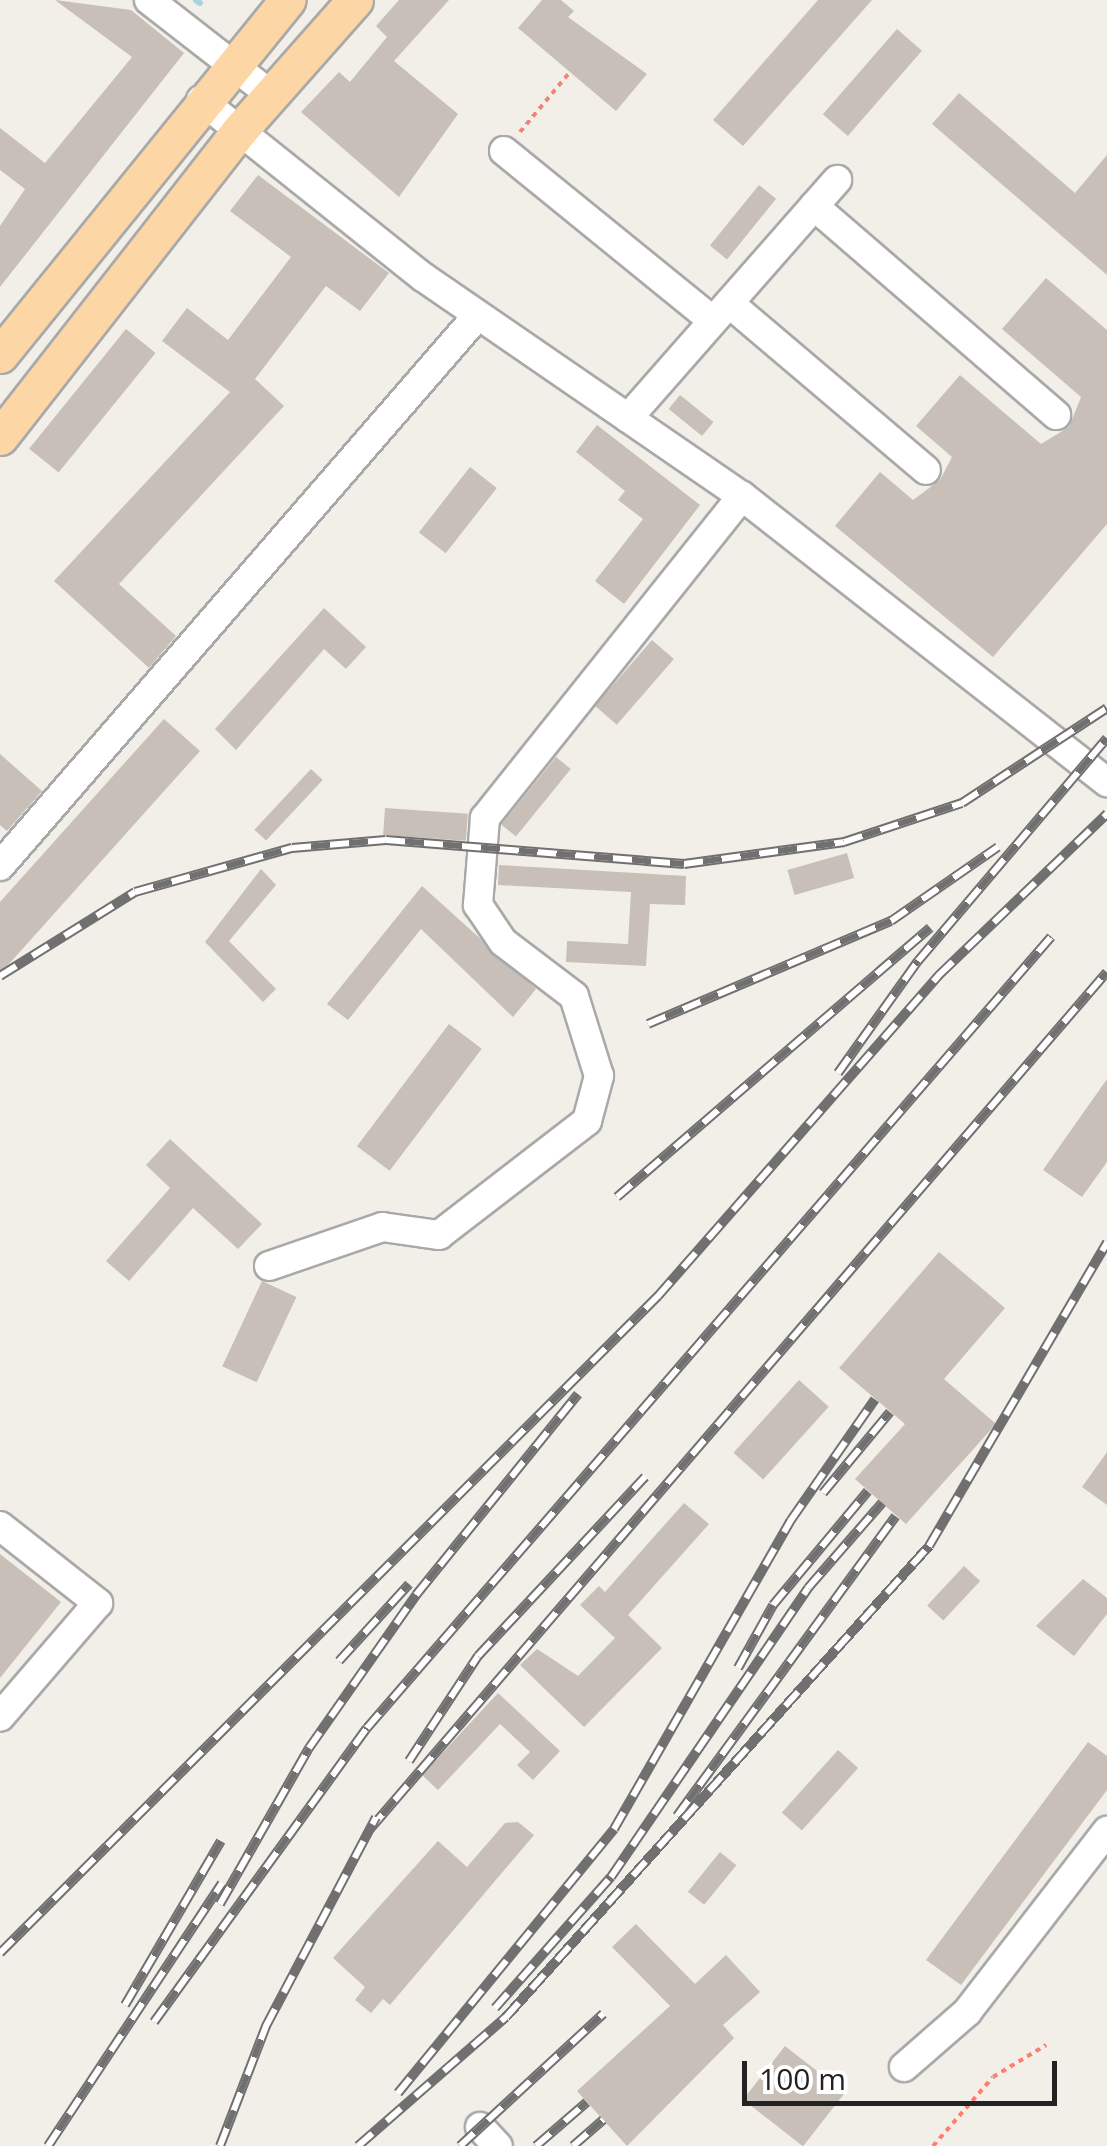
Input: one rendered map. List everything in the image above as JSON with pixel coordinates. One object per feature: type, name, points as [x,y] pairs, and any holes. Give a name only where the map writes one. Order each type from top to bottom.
[{"type":"main road","points":[[0,355],[230,64],[288,0]]},
{"type":"main road","points":[[0,437],[238,131],[356,0]]},
{"type":"street","points":[[149,0],[271,94]]},
{"type":"street","points":[[201,100],[478,315],[742,496],[1107,782]]},
{"type":"street","points":[[504,151],[926,470]]},
{"type":"street","points":[[628,418],[837,180]]},
{"type":"street","points":[[814,206],[1056,415]]},
{"type":"street","points":[[0,866],[478,315]]},
{"type":"street","points":[[269,1266],[382,1227],[439,1236],[587,1120],[599,1076],[574,996],[503,942],[478,905],[485,818],[742,496]]},
{"type":"street","points":[[0,1526],[98,1604],[0,1717]]},
{"type":"street","points":[[904,2068],[960,2021],[1107,1831]]},
{"type":"path","points":[[504,151],[570,72]]},
{"type":"path","points":[[933,2146],[993,2077],[1046,2046]]},
{"type":"building","points":[[55,0],[131,10],[184,53],[0,287],[0,226],[25,189],[0,170],[0,128],[45,163],[132,57]]},
{"type":"building","points":[[399,0],[449,0],[394,61],[458,114],[399,197],[301,112],[339,72],[350,82],[387,37],[376,26]]},
{"type":"building","points":[[542,0],[561,0],[574,11],[568,17],[647,74],[616,111],[518,28]]},
{"type":"building","points":[[818,0],[872,0],[743,146],[713,120]]},
{"type":"building","points":[[897,29],[922,51],[848,136],[823,114]]},
{"type":"building","points":[[959,93],[1075,193],[1107,155],[1107,275],[932,124]]},
{"type":"building","points":[[258,175],[389,273],[360,311],[326,286],[255,379],[284,406],[119,584],[176,636],[149,668],[54,581],[230,392],[162,341],[187,308],[228,340],[291,257],[230,211]]},
{"type":"building","points":[[759,185],[776,199],[727,259],[710,246]]},
{"type":"building","points":[[1046,278],[1107,330],[1107,524],[993,657],[835,526],[880,472],[913,500],[940,480],[952,457],[916,426],[960,375],[1041,444],[1069,427],[1081,397],[1002,329]]},
{"type":"building","points":[[126,329],[156,353],[59,473],[29,449]]},
{"type":"building","points":[[680,395],[713,422],[702,436],[669,409]]},
{"type":"building","points":[[597,425],[700,505],[624,604],[595,581],[643,519],[618,500],[625,491],[576,452]]},
{"type":"building","points":[[470,467],[497,488],[446,553],[419,532]]},
{"type":"building","points":[[324,608],[366,647],[346,669],[324,649],[236,750],[215,729]]},
{"type":"building","points":[[652,640],[674,659],[617,725],[595,706]]},
{"type":"building","points":[[164,719],[200,751],[0,974],[0,902]]},
{"type":"building","points":[[0,754],[42,791],[7,831],[0,825]]},
{"type":"building","points":[[556,757],[571,769],[516,837],[501,825]]},
{"type":"building","points":[[311,769],[323,780],[266,841],[254,830]]},
{"type":"building","points":[[385,808],[468,814],[466,841],[383,835]]},
{"type":"building","points":[[847,853],[854,878],[795,895],[787,870]]},
{"type":"building","points":[[499,865],[686,876],[685,905],[650,904],[646,966],[566,962],[567,941],[628,944],[631,892],[498,885]]},
{"type":"building","points":[[261,869],[276,885],[229,941],[276,989],[263,1002],[205,942]]},
{"type":"building","points":[[422,886],[536,989],[513,1017],[421,929],[348,1020],[327,1004]]},
{"type":"building","points":[[449,1024],[482,1049],[390,1171],[357,1146]]},
{"type":"building","points":[[1107,1079],[1107,1162],[1082,1197],[1043,1170]]},
{"type":"building","points":[[170,1139],[262,1224],[238,1249],[193,1208],[129,1281],[106,1261],[170,1188],[146,1165]]},
{"type":"building","points":[[939,1252],[1005,1308],[944,1379],[996,1424],[906,1524],[855,1479],[905,1424],[839,1368]]},
{"type":"building","points":[[262,1281],[296,1297],[257,1382],[222,1366]]},
{"type":"building","points":[[799,1380],[829,1407],[763,1480],[733,1453]]},
{"type":"building","points":[[1107,1452],[1107,1505],[1082,1487]]},
{"type":"building","points":[[684,1503],[709,1524],[628,1615],[662,1648],[584,1727],[520,1665],[537,1649],[578,1676],[615,1638],[580,1605],[599,1586],[605,1592]]},
{"type":"building","points":[[0,1554],[61,1602],[0,1678]]},
{"type":"building","points":[[964,1566],[980,1581],[943,1620],[927,1605]]},
{"type":"building","points":[[1083,1579],[1107,1598],[1107,1614],[1074,1656],[1036,1626]]},
{"type":"building","points":[[498,1693],[560,1751],[533,1780],[517,1765],[530,1752],[500,1724],[438,1790],[422,1775]]},
{"type":"building","points":[[1088,1742],[1107,1756],[1107,1790],[961,1985],[926,1960]]},
{"type":"building","points":[[838,1750],[858,1768],[802,1830],[782,1812]]},
{"type":"building","points":[[518,1822],[534,1835],[390,2005],[383,1999],[371,2013],[355,2000],[365,1987],[333,1958],[438,1841],[467,1867],[505,1823]]},
{"type":"building","points":[[720,1852],[736,1865],[704,1905],[688,1892]]},
{"type":"building","points":[[636,1924],[695,1984],[726,1955],[760,1992],[723,2025],[734,2038],[627,2146],[577,2091],[670,2006],[612,1947]]},
{"type":"building","points":[[785,2046],[845,2093],[803,2146],[743,2100]]},
{"type":"waterway","points":[[196,0],[200,3]]},
{"type":"railway","points":[[0,976],[135,892],[292,848],[386,840],[684,864],[844,842],[962,803],[1107,708]]},
{"type":"railway","points":[[838,1073],[918,961],[1107,738]]},
{"type":"railway","points":[[0,1953],[658,1296],[939,975],[1107,814]]},
{"type":"railway","points":[[648,1024],[891,921],[998,847]]},
{"type":"railway","points":[[617,1197],[930,928]]},
{"type":"railway","points":[[154,2022],[367,1728],[1051,937]]},
{"type":"railway","points":[[370,1829],[1107,972]]},
{"type":"railway","points":[[358,2146],[506,2017],[929,1546],[1107,1242]]},
{"type":"railway","points":[[220,1904],[309,1748],[416,1595],[578,1394]]},
{"type":"railway","points":[[398,2093],[614,1829],[791,1520],[875,1399]]},
{"type":"railway","points":[[823,1493],[890,1412]]},
{"type":"railway","points":[[409,1761],[478,1656],[645,1477]]},
{"type":"railway","points":[[738,1668],[773,1605],[868,1491]]},
{"type":"railway","points":[[495,2008],[611,1877],[808,1588],[882,1503]]},
{"type":"railway","points":[[677,1816],[896,1516]]},
{"type":"railway","points":[[339,1661],[409,1584]]},
{"type":"railway","points":[[220,2146],[266,2026],[376,1817]]},
{"type":"railway","points":[[125,2005],[221,1841]]},
{"type":"railway","points":[[48,2146],[222,1883]]},
{"type":"railway","points":[[460,2146],[603,2014]]},
{"type":"railway","points":[[536,2146],[587,2102]]},
{"type":"railway","points":[[573,2146],[603,2120]]}]
